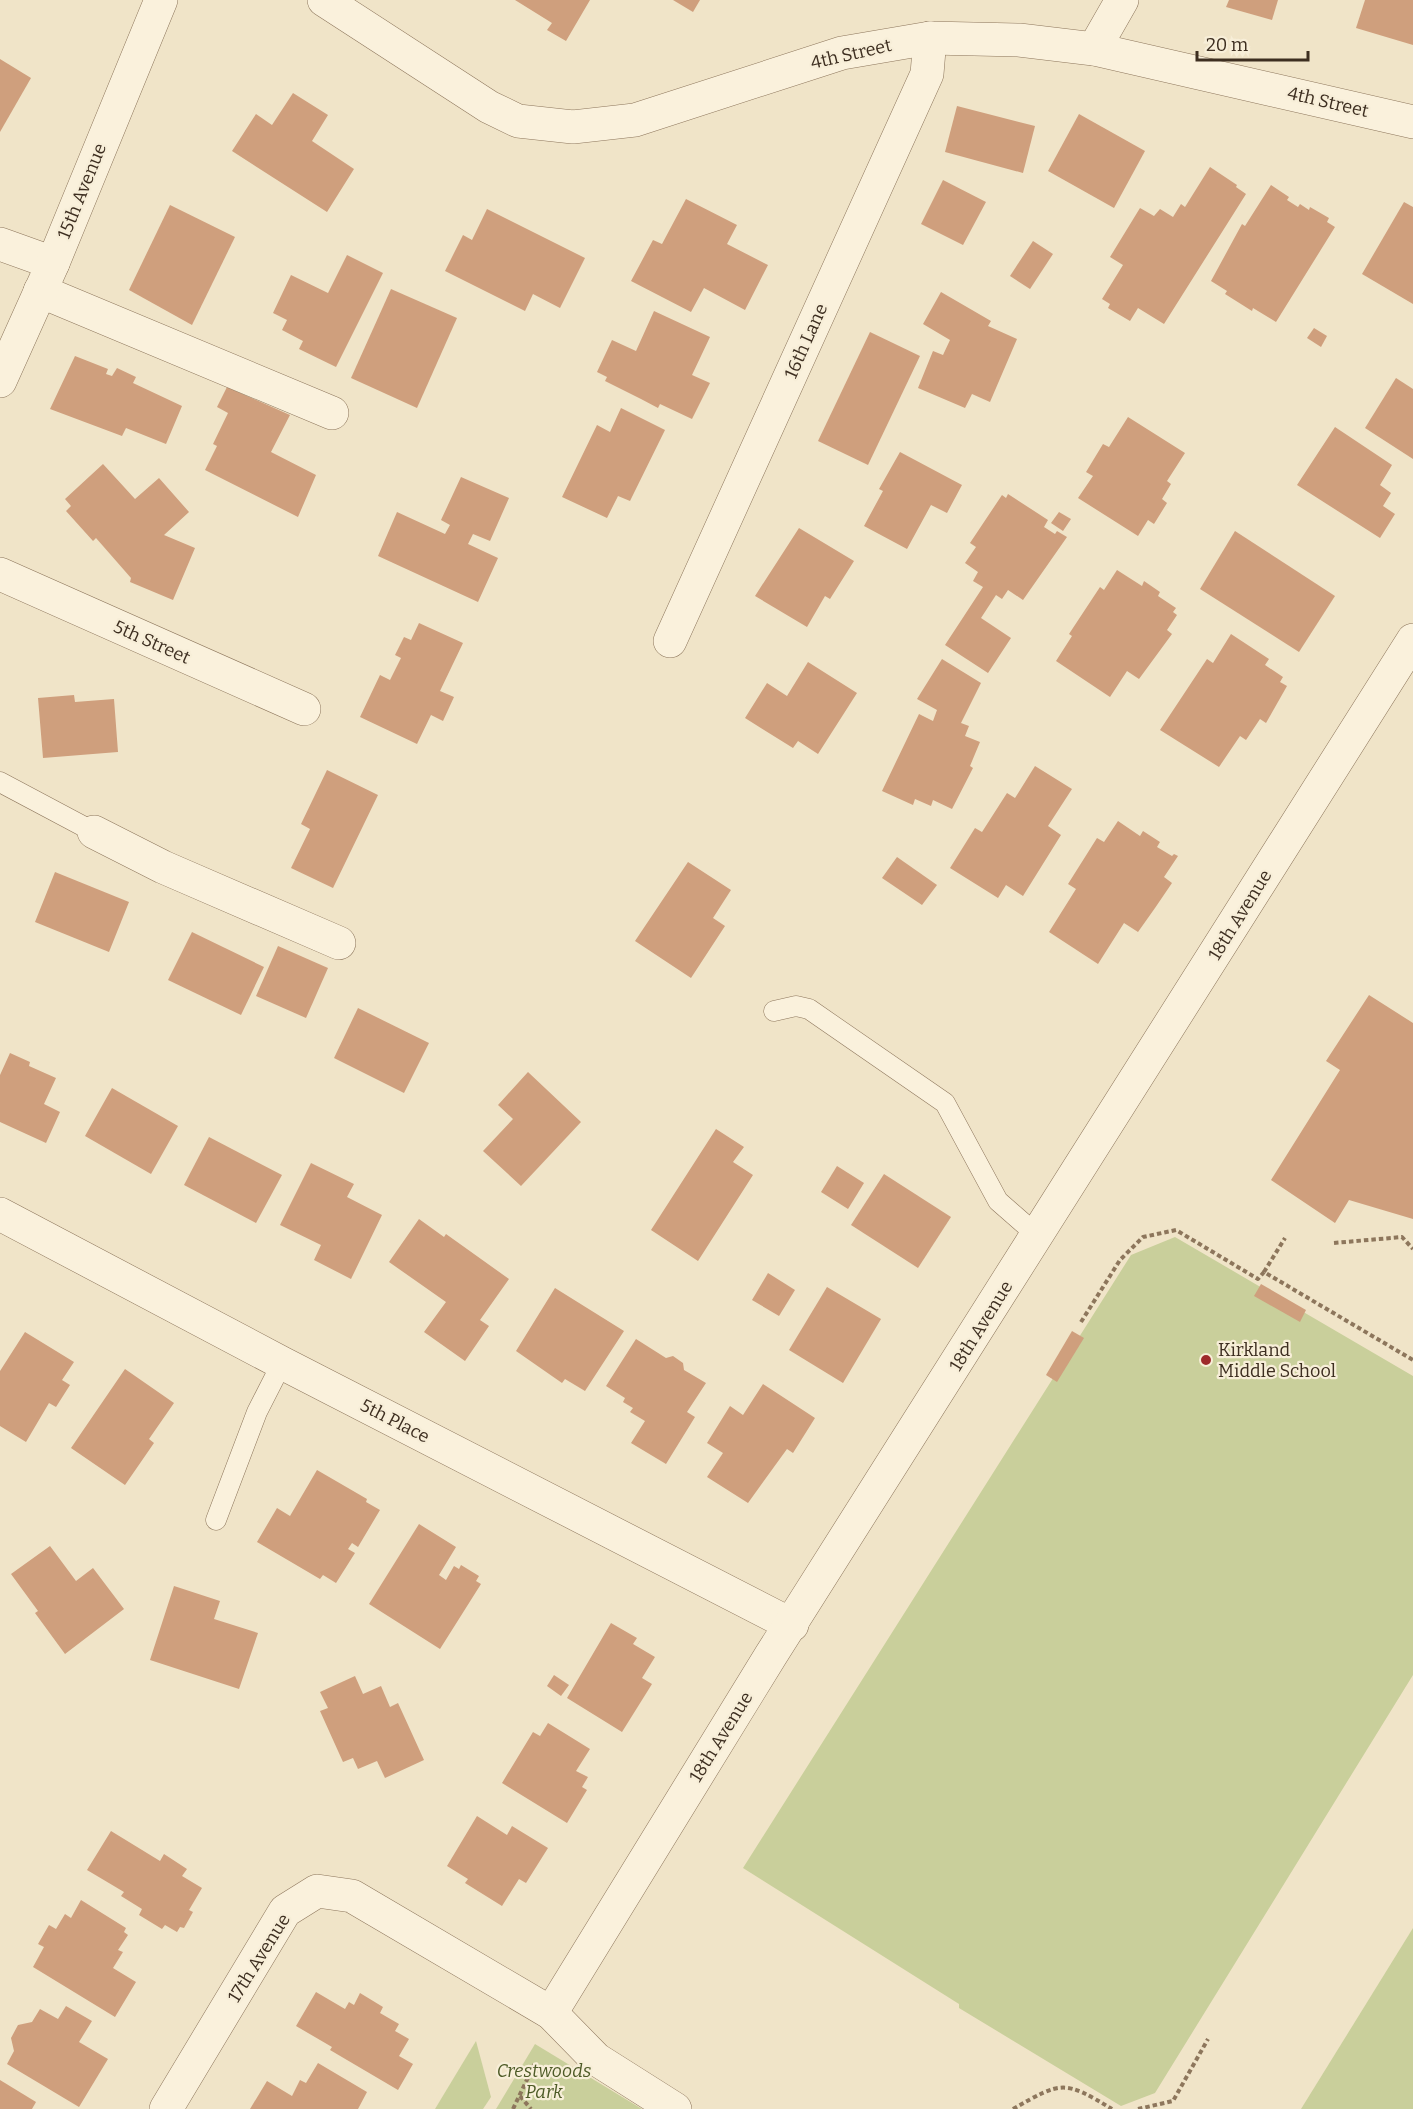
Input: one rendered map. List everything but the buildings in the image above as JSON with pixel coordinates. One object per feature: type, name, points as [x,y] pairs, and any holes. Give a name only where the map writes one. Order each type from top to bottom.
[{"type":"street","name":"15th Avenue","points":[[0,381],[47,277],[160,0]]},
{"type":"street","name":"4th Street","points":[[324,0],[489,107],[518,121],[573,127],[635,120],[842,53],[930,38],[1020,40],[1094,49],[1413,122]]},
{"type":"street","points":[[1094,49],[1122,0]]},
{"type":"street","name":"16th Lane","points":[[670,641],[927,74],[930,38]]},
{"type":"street","points":[[0,244],[47,277],[332,413]]},
{"type":"street","name":"5th Street","points":[[0,574],[304,709]]},
{"type":"street","name":"18th Avenue","points":[[551,2013],[792,1625],[1413,640]]},
{"type":"street","points":[[94,832],[163,867],[339,943]]},
{"type":"street","name":"5th Place","points":[[0,1215],[792,1625]]},
{"type":"street","name":"17th Avenue","points":[[166,2109],[285,1911],[317,1892],[352,1896],[551,2013],[596,2059],[675,2109]]},
{"type":"lane","points":[[0,782],[94,832]]},
{"type":"lane","points":[[774,1011],[796,1006],[808,1009],[945,1103],[998,1201],[1038,1236]]},
{"type":"lane","points":[[216,1520],[257,1412],[282,1363]]},
{"type":"path","points":[[1080,1322],[1120,1260],[1143,1237],[1176,1230],[1258,1279],[1285,1238]]},
{"type":"path","points":[[1334,1243],[1402,1237],[1413,1249]]},
{"type":"path","points":[[1264,1272],[1413,1360]]},
{"type":"path","points":[[1138,2109],[1173,2101],[1208,2039]]},
{"type":"path","points":[[513,2109],[535,2063]]},
{"type":"path","points":[[1013,2109],[1038,2095],[1061,2087],[1078,2088],[1112,2109]]},
{"type":"path","points":[[520,2096],[531,2109]]},
{"type":"green space","points":[[1175,1237],[1413,1376],[1413,1675],[1155,2093],[1121,2106],[959,2008],[959,2004],[743,1868],[1131,1255]]},
{"type":"green space","points":[[1413,1928],[1413,2109],[1301,2109]]},
{"type":"green space","points":[[476,2041],[491,2097],[483,2109],[435,2109]]},
{"type":"green space","name":"Crestwoods Park","points":[[535,2044],[642,2109],[496,2109]]},
{"type":"place","name":"Kirkland Middle School","points":[[1206,1360]]}]
